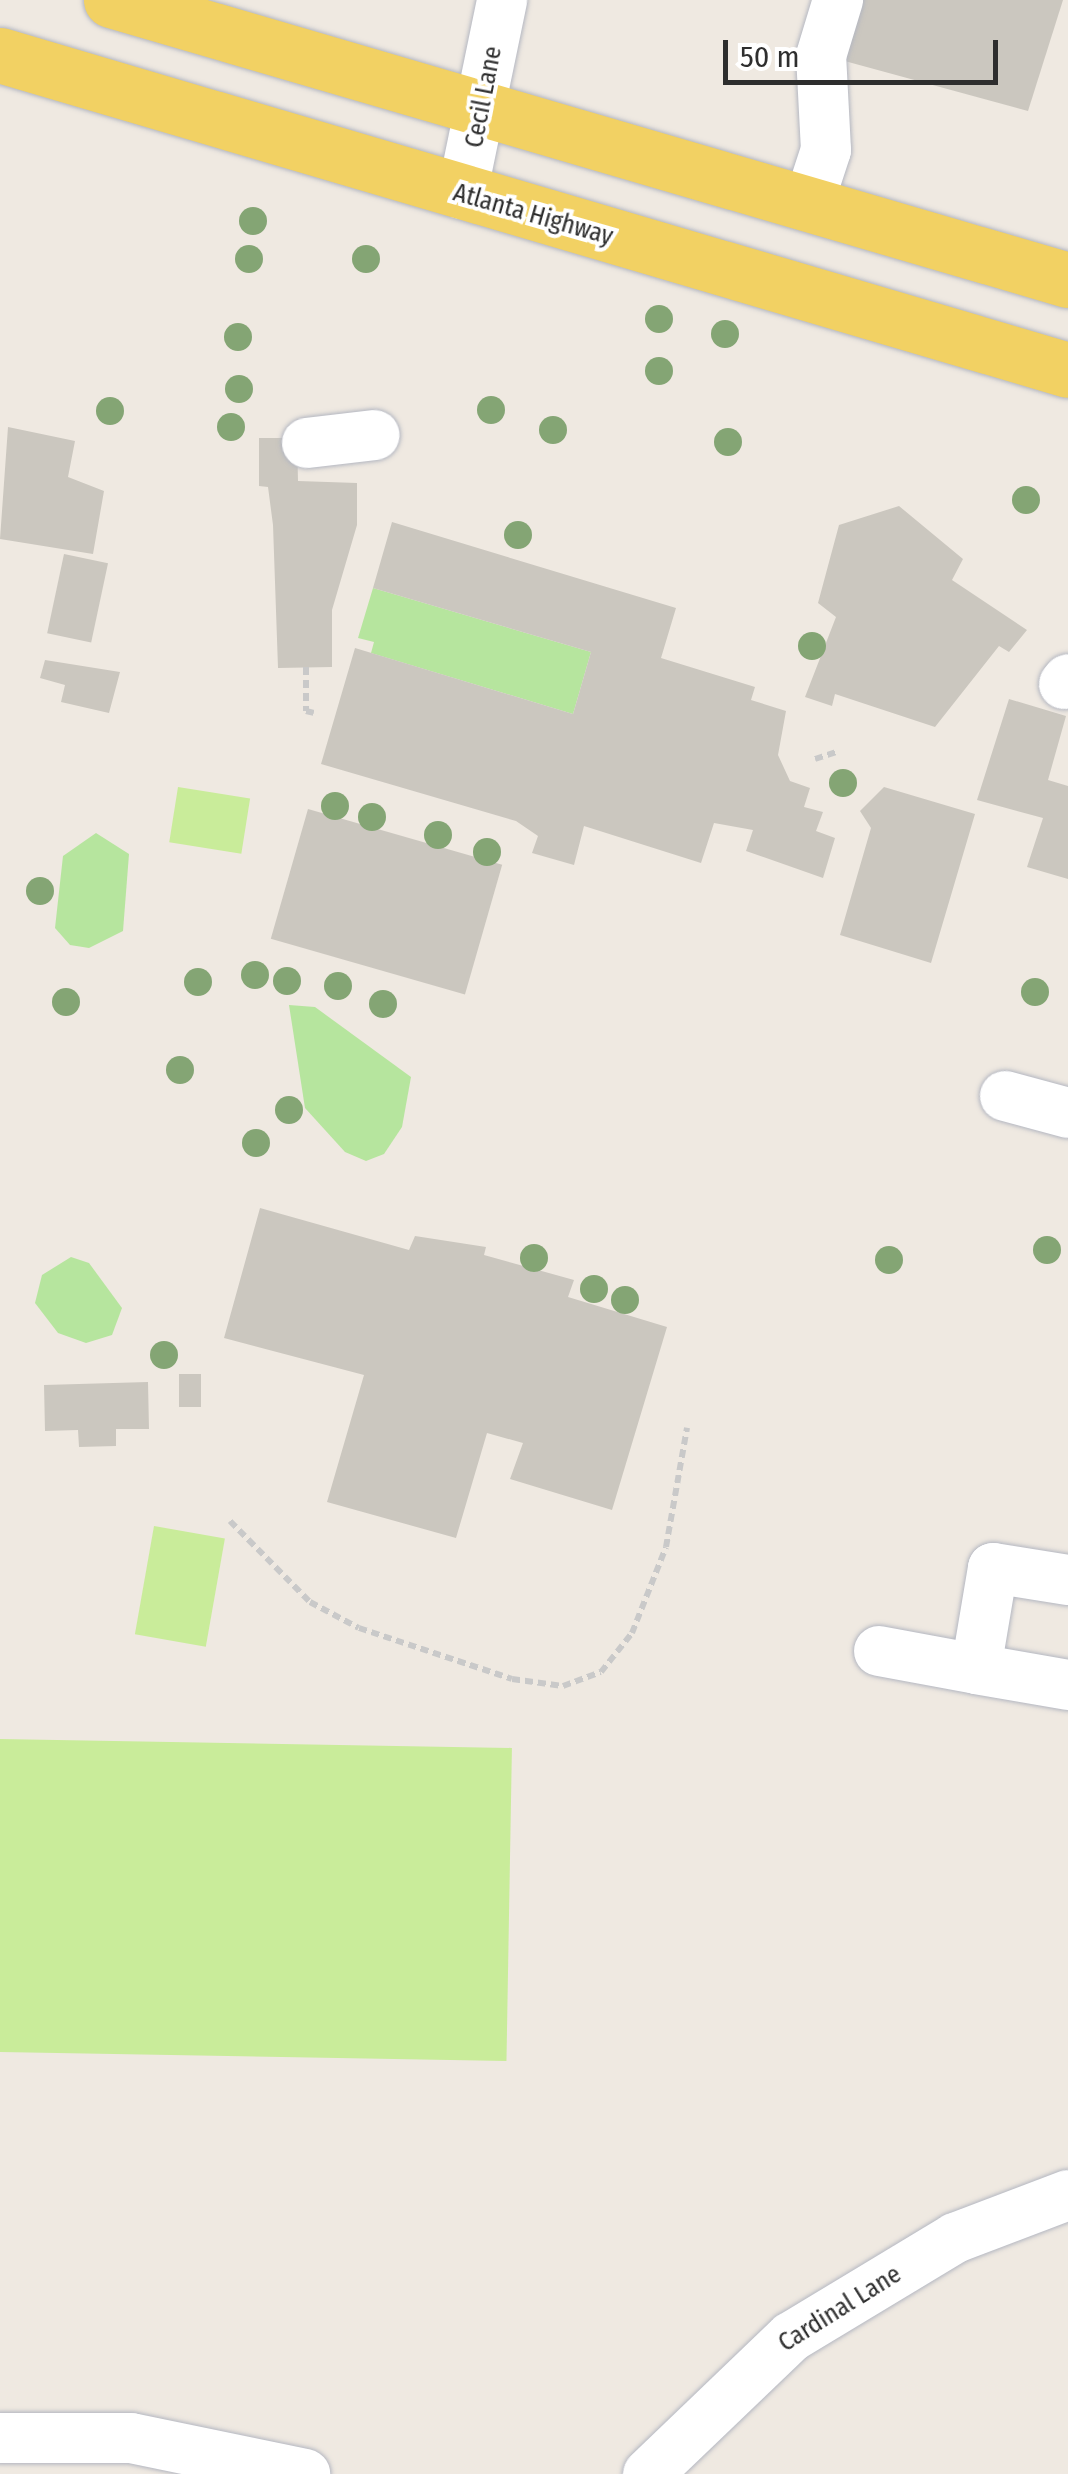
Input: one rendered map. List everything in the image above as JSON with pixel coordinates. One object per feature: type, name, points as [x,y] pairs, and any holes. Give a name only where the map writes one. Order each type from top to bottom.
[{"type":"main road","points":[[111,0],[1068,280]]},
{"type":"main road","name":"Atlanta Highway","points":[[0,55],[1068,370]]},
{"type":"street","name":"Cecil Lane","points":[[462,194],[484,111],[502,0]]},
{"type":"street","points":[[808,204],[826,150],[822,56],[838,0]]},
{"type":"street","points":[[307,443],[375,435]]},
{"type":"street","points":[[1004,1096],[1068,1113]]},
{"type":"street","points":[[976,1669],[993,1568],[1068,1580]]},
{"type":"street","points":[[879,1651],[1068,1685]]},
{"type":"street","name":"Cardinal Lane","points":[[648,2474],[792,2337],[955,2238],[1068,2196]]},
{"type":"street","points":[[0,2438],[131,2438],[305,2474]]},
{"type":"path","points":[[306,667],[306,711],[314,712]]},
{"type":"path","points":[[815,759],[836,752]]},
{"type":"path","points":[[230,1521],[310,1602],[359,1628],[512,1679],[563,1686],[601,1672],[632,1633],[666,1547],[687,1428]]},
{"type":"green space","points":[[373,588],[591,652],[573,714],[371,653],[374,642],[358,638]]},
{"type":"green space","points":[[178,787],[250,798],[241,854],[169,842]]},
{"type":"green space","points":[[96,833],[129,854],[123,931],[89,948],[70,945],[55,928],[63,856]]},
{"type":"green space","points":[[289,1005],[315,1007],[411,1077],[402,1127],[384,1154],[366,1161],[345,1152],[305,1108]]},
{"type":"green space","points":[[71,1257],[89,1263],[122,1308],[112,1335],[86,1343],[58,1333],[35,1303],[42,1275]]},
{"type":"green space","points":[[154,1526],[225,1539],[206,1647],[135,1634]]},
{"type":"green space","points":[[0,1739],[512,1748],[506,2061],[0,2052]]},
{"type":"building","points":[[859,0],[1063,0],[1028,111],[841,60]]},
{"type":"building","points":[[8,427],[75,441],[68,477],[104,491],[93,554],[0,539]]},
{"type":"building","points":[[259,438],[297,438],[298,481],[357,483],[357,525],[332,610],[332,667],[278,668],[273,525],[268,487],[259,486]]},
{"type":"building","points":[[899,506],[963,559],[952,580],[1027,630],[1009,652],[999,646],[935,727],[835,694],[832,706],[805,697],[836,617],[818,603],[839,525]]},
{"type":"building","points":[[392,522],[676,608],[661,658],[755,687],[751,700],[786,711],[778,755],[790,781],[810,788],[804,807],[823,812],[816,831],[835,838],[823,878],[746,851],[753,830],[714,823],[701,863],[584,826],[574,865],[532,853],[538,836],[516,821],[321,764],[355,648],[573,714],[591,652],[373,588]]},
{"type":"building","points":[[64,554],[108,563],[91,643],[47,633]]},
{"type":"building","points":[[45,660],[120,672],[109,713],[61,702],[65,685],[40,678]]},
{"type":"building","points":[[1009,699],[1066,716],[1048,780],[1068,786],[1068,879],[1027,867],[1043,818],[977,800]]},
{"type":"building","points":[[884,787],[975,814],[931,963],[840,935],[871,828],[860,811]]},
{"type":"building","points":[[308,809],[502,865],[465,994],[271,939]]},
{"type":"building","points":[[260,1208],[409,1250],[415,1236],[486,1247],[484,1255],[574,1280],[568,1297],[667,1327],[612,1510],[510,1479],[523,1443],[487,1433],[456,1538],[327,1502],[364,1375],[224,1338]]},
{"type":"building","points":[[179,1374],[201,1374],[201,1407],[179,1407]]},
{"type":"building","points":[[148,1382],[149,1429],[116,1429],[116,1446],[79,1447],[78,1430],[45,1431],[44,1385]]}]
